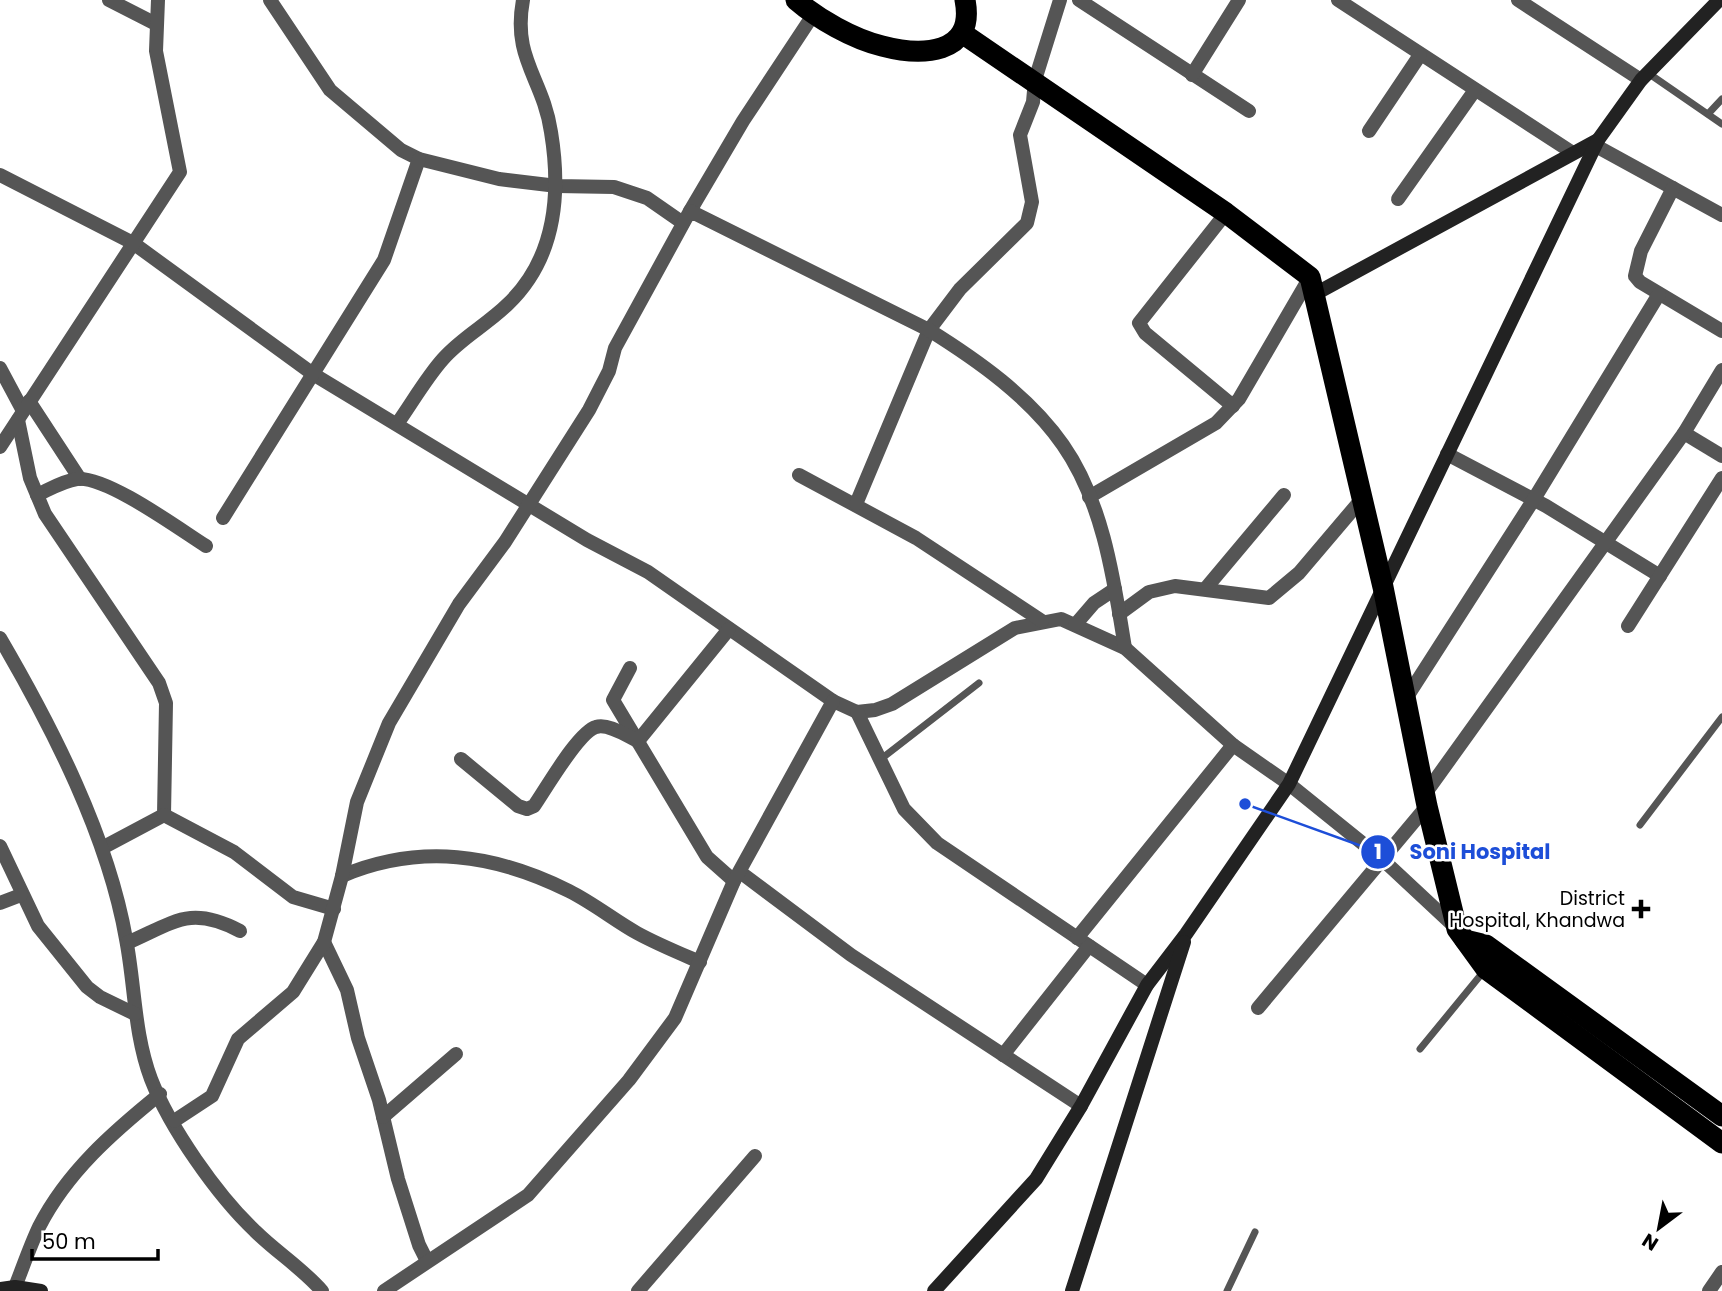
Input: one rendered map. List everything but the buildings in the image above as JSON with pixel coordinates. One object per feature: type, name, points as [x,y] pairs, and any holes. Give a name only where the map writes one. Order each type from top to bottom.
[{"type":"highway","points":[[796,0],[813,15],[880,46],[913,51],[940,50],[951,44],[962,33],[966,19],[965,0]]},
{"type":"highway","points":[[962,33],[1035,80],[1226,213],[1312,286],[1383,587],[1426,800],[1461,935],[1486,969],[1722,1143]]},
{"type":"highway","points":[[1461,935],[1486,945],[1722,1116]]},
{"type":"main road","points":[[934,1291],[1036,1179],[1081,1106],[1147,985],[1186,934],[1289,784],[1597,143],[1644,76],[1719,0]]},
{"type":"main road","points":[[1312,286],[1597,143]]},
{"type":"main road","points":[[1072,1291],[1186,934]]},
{"type":"main road","points":[[0,1290],[15,1287],[41,1291]]},
{"type":"street","points":[[109,0],[156,24]]},
{"type":"street","points":[[0,447],[180,172],[156,51],[158,0]]},
{"type":"street","points":[[270,0],[330,90],[370,127],[419,159],[499,179],[557,186],[614,187],[647,198],[929,331],[964,352],[1037,415],[1062,443],[1080,474],[1115,589],[1125,648]]},
{"type":"street","points":[[397,424],[443,358],[521,289],[555,216],[557,186],[550,124],[519,40],[523,0]]},
{"type":"street","points":[[856,504],[929,331],[960,289],[1027,223],[1032,202],[1020,135],[1033,102],[1035,80],[1060,0]]},
{"type":"street","points":[[1079,0],[1249,111]]},
{"type":"street","points":[[1192,75],[1239,0]]},
{"type":"street","points":[[1338,0],[1573,153]]},
{"type":"street","points":[[1518,0],[1644,76]]},
{"type":"street","points":[[174,1121],[212,1096],[238,1039],[293,992],[324,942],[342,876],[357,802],[389,723],[459,604],[505,542],[589,410],[609,372],[615,348],[686,217],[743,121],[813,15]]},
{"type":"street","points":[[1369,131],[1420,55]]},
{"type":"street","points":[[1398,199],[1475,90]]},
{"type":"street","points":[[1597,143],[1722,215]]},
{"type":"street","points":[[223,518],[384,260],[419,159]]},
{"type":"street","points":[[0,175],[133,243],[313,374],[527,504],[648,572],[833,701],[857,712],[892,704],[1015,628],[1042,621],[1061,619],[1125,648],[1233,745],[1289,784],[1382,859],[1461,935]]},
{"type":"street","points":[[1673,188],[1635,266],[1635,276],[1640,282],[1722,331]]},
{"type":"street","points":[[1226,213],[1139,323],[1145,333],[1233,406]]},
{"type":"street","points":[[1089,497],[1216,423],[1233,406],[1312,286]]},
{"type":"street","points":[[1405,699],[1534,499],[1659,293]]},
{"type":"street","points":[[0,368],[23,411],[79,479]]},
{"type":"street","points":[[1258,1008],[1382,859],[1426,800],[1684,433],[1722,370]]},
{"type":"street","points":[[23,411],[37,495],[44,514],[159,683],[166,704],[164,816]]},
{"type":"street","points":[[1684,433],[1722,456]]},
{"type":"street","points":[[1447,454],[1534,499],[1605,545],[1660,576]]},
{"type":"street","points":[[799,475],[916,538],[1042,621]]},
{"type":"street","points":[[1628,626],[1722,478]]},
{"type":"street","points":[[37,495],[61,483],[79,479],[96,481],[129,498],[206,546]]},
{"type":"street","points":[[1206,588],[1284,495]]},
{"type":"street","points":[[1119,614],[1149,592],[1175,586],[1206,588],[1262,598],[1276,594],[1299,573],[1362,500]]},
{"type":"street","points":[[1075,625],[1094,603],[1115,589]]},
{"type":"street","points":[[638,741],[729,629]]},
{"type":"street","points":[[0,638],[44,713],[102,848],[127,943],[135,1014],[151,1079],[174,1121],[228,1205],[321,1291]]},
{"type":"street","points":[[630,668],[613,700],[707,858],[1081,1106]]},
{"type":"street","points":[[384,1291],[528,1195],[585,1133],[675,1018],[737,877],[833,701]]},
{"type":"street","points":[[857,712],[904,809],[937,843],[1147,985]]},
{"type":"street","points":[[461,759],[518,806],[527,809],[534,806],[583,737],[594,727],[605,727],[638,741]]},
{"type":"street","points":[[1003,1055],[1083,942],[1233,745]]},
{"type":"street","points":[[102,848],[164,816]]},
{"type":"street","points":[[164,816],[234,852],[293,897],[334,909]]},
{"type":"street","points":[[0,846],[38,926],[87,987],[100,997],[135,1014]]},
{"type":"street","points":[[342,876],[394,860],[445,854],[528,873],[571,892],[638,933],[700,962]]},
{"type":"street","points":[[0,903],[21,895]]},
{"type":"street","points":[[127,943],[186,918],[218,919],[240,931]]},
{"type":"street","points":[[324,942],[347,990],[398,1179],[419,1245],[427,1261]]},
{"type":"street","points":[[383,1117],[456,1054]]},
{"type":"street","points":[[15,1287],[40,1226],[88,1156],[160,1094]]},
{"type":"street","points":[[638,1291],[755,1156]]},
{"type":"street","points":[[1709,1291],[1722,1272]]},
{"type":"lane","points":[[1644,76],[1722,124]]},
{"type":"lane","points":[[1708,114],[1722,99]]},
{"type":"lane","points":[[881,759],[978,683]]},
{"type":"lane","points":[[1640,825],[1722,717]]},
{"type":"lane","points":[[1420,1049],[1486,969]]},
{"type":"lane","points":[[1227,1291],[1255,1232]]},
{"type":"place","name":"Soni Hospital","points":[[1245,804]]},
{"type":"place","name":"District Hospital, Khandwa","points":[[1641,909]]}]
